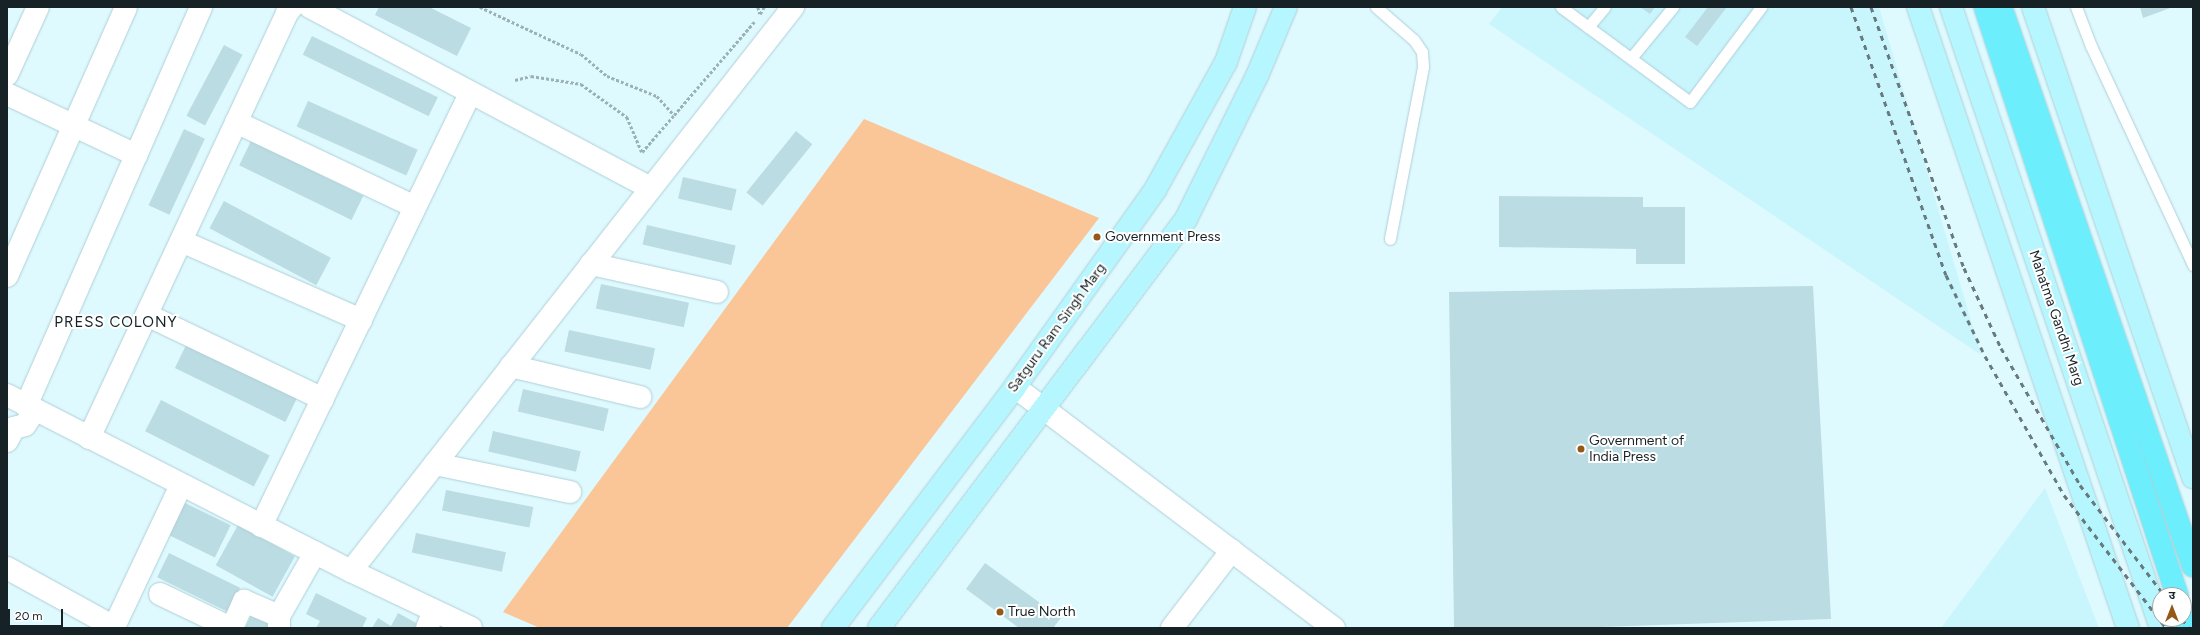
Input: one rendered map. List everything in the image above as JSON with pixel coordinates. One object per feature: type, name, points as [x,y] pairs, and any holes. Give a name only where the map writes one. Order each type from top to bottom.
[{"type":"main road","name":"Satguru Ram Singh Marg","points":[[833,628],[1015,387],[1155,190],[1226,62],[1245,7]]},
{"type":"main road","points":[[879,628],[1046,408],[1186,219],[1257,76],[1286,7]]},
{"type":"main road","points":[[1918,7],[2128,628]]},
{"type":"main road","name":"Mahatma Gandhi Marg","points":[[1951,7],[2161,628]]},
{"type":"main road","name":"Mahatma Gandhi Marg","points":[[1985,7],[2175,587]]},
{"type":"main road","points":[[2001,7],[2193,566]]},
{"type":"main road","points":[[2033,7],[2193,478]]},
{"type":"street","points":[[7,75],[38,7]]},
{"type":"street","points":[[7,276],[72,125],[126,7]]},
{"type":"street","points":[[7,441],[14,428],[25,425],[30,408],[136,155],[201,7]]},
{"type":"street","points":[[89,438],[287,12],[292,7]]},
{"type":"street","points":[[310,7],[651,188]]},
{"type":"street","points":[[351,571],[793,7]]},
{"type":"street","points":[[261,526],[470,93]]},
{"type":"street","points":[[7,94],[136,155]]},
{"type":"street","points":[[236,122],[415,207]]},
{"type":"street","points":[[181,241],[361,320]]},
{"type":"street","points":[[591,264],[717,292]]},
{"type":"street","points":[[147,315],[323,399]]},
{"type":"street","points":[[511,366],[640,397]]},
{"type":"street","points":[[1015,387],[1046,408],[1334,628]]},
{"type":"street","points":[[7,395],[315,554],[351,571],[431,619],[471,628]]},
{"type":"street","points":[[435,464],[570,492]]},
{"type":"street","points":[[7,568],[115,628],[181,485]]},
{"type":"street","points":[[1172,628],[1232,550]]},
{"type":"street","points":[[160,594],[231,628],[244,601],[279,622],[315,554]]},
{"type":"lane","points":[[1376,7],[1414,40],[1422,52],[1423,67],[1390,239]]},
{"type":"lane","points":[[1561,7],[1690,102],[1761,7]]},
{"type":"lane","points":[[1588,27],[1605,7]]},
{"type":"lane","points":[[1631,58],[1673,7]]},
{"type":"lane","points":[[2076,7],[2091,46],[2193,265]]},
{"type":"path","points":[[482,7],[581,54],[607,76],[657,96],[674,115]]},
{"type":"path","points":[[758,7],[760,14]]},
{"type":"path","points":[[515,80],[531,76],[581,84],[627,117],[642,152],[760,14],[764,7]]},
{"type":"shaded area","points":[[1502,7],[1879,7],[1981,355],[1489,24]]},
{"type":"shaded area","points":[[864,119],[1099,218],[787,628],[540,628],[503,612]]},
{"type":"shaded area","points":[[2045,488],[2099,628],[1941,628]]},
{"type":"building","points":[[379,7],[429,7],[471,28],[457,56],[375,15]]},
{"type":"building","points":[[1640,7],[1655,7],[1650,14]]},
{"type":"building","points":[[1708,7],[1727,7],[1697,46],[1685,37]]},
{"type":"building","points":[[2140,7],[2173,7],[2143,18]]},
{"type":"building","points":[[312,36],[438,97],[429,116],[303,55]]},
{"type":"building","points":[[224,45],[243,55],[205,125],[186,116]]},
{"type":"building","points":[[308,101],[418,150],[406,175],[297,127]]},
{"type":"building","points":[[184,129],[205,139],[169,215],[149,205]]},
{"type":"building","points":[[796,131],[812,144],[763,206],[746,192]]},
{"type":"building","points":[[251,141],[363,196],[352,220],[239,165]]},
{"type":"building","points":[[683,177],[737,189],[732,211],[678,198]]},
{"type":"building","points":[[1499,196],[1643,197],[1643,207],[1685,207],[1685,264],[1636,264],[1636,249],[1499,247]]},
{"type":"building","points":[[224,201],[331,258],[316,285],[209,228]]},
{"type":"building","points":[[647,225],[736,245],[731,265],[643,244]]},
{"type":"building","points":[[601,284],[689,303],[684,327],[596,308]]},
{"type":"building","points":[[1813,286],[1831,619],[1571,628],[1454,628],[1449,292]]},
{"type":"building","points":[[569,330],[655,348],[651,370],[564,352]]},
{"type":"building","points":[[188,341],[299,395],[285,422],[175,368]]},
{"type":"building","points":[[523,389],[609,409],[604,431],[518,411]]},
{"type":"building","points":[[161,400],[270,455],[254,487],[145,431]]},
{"type":"building","points":[[493,431],[581,451],[576,472],[488,451]]},
{"type":"building","points":[[446,490],[533,507],[529,528],[442,511]]},
{"type":"building","points":[[183,502],[231,525],[215,558],[167,534]]},
{"type":"building","points":[[238,525],[295,557],[273,597],[216,565]]},
{"type":"building","points":[[416,533],[506,552],[502,572],[412,553]]},
{"type":"building","points":[[169,553],[240,588],[228,612],[157,577]]},
{"type":"building","points":[[985,563],[1061,618],[1053,628],[1019,628],[966,589]]},
{"type":"building","points":[[316,593],[367,618],[362,628],[316,628],[320,621],[306,614]]},
{"type":"building","points":[[398,613],[418,624],[415,628],[372,628],[378,618],[391,626]]},
{"type":"building","points":[[251,616],[271,625],[270,628],[245,628]]},
{"type":"railway","points":[[1851,7],[1946,275],[1985,356],[2064,495],[2166,628]]},
{"type":"railway","points":[[1871,7],[1964,268],[2001,348],[2080,485],[2158,587]]},
{"type":"place","name":"Government Press","points":[[1097,237]]},
{"type":"place","name":"Government of India Press","points":[[1581,449]]},
{"type":"place","name":"True North","points":[[1000,612]]},
{"type":"district","name":"PRESS COLONY","points":[[116,323]]}]
